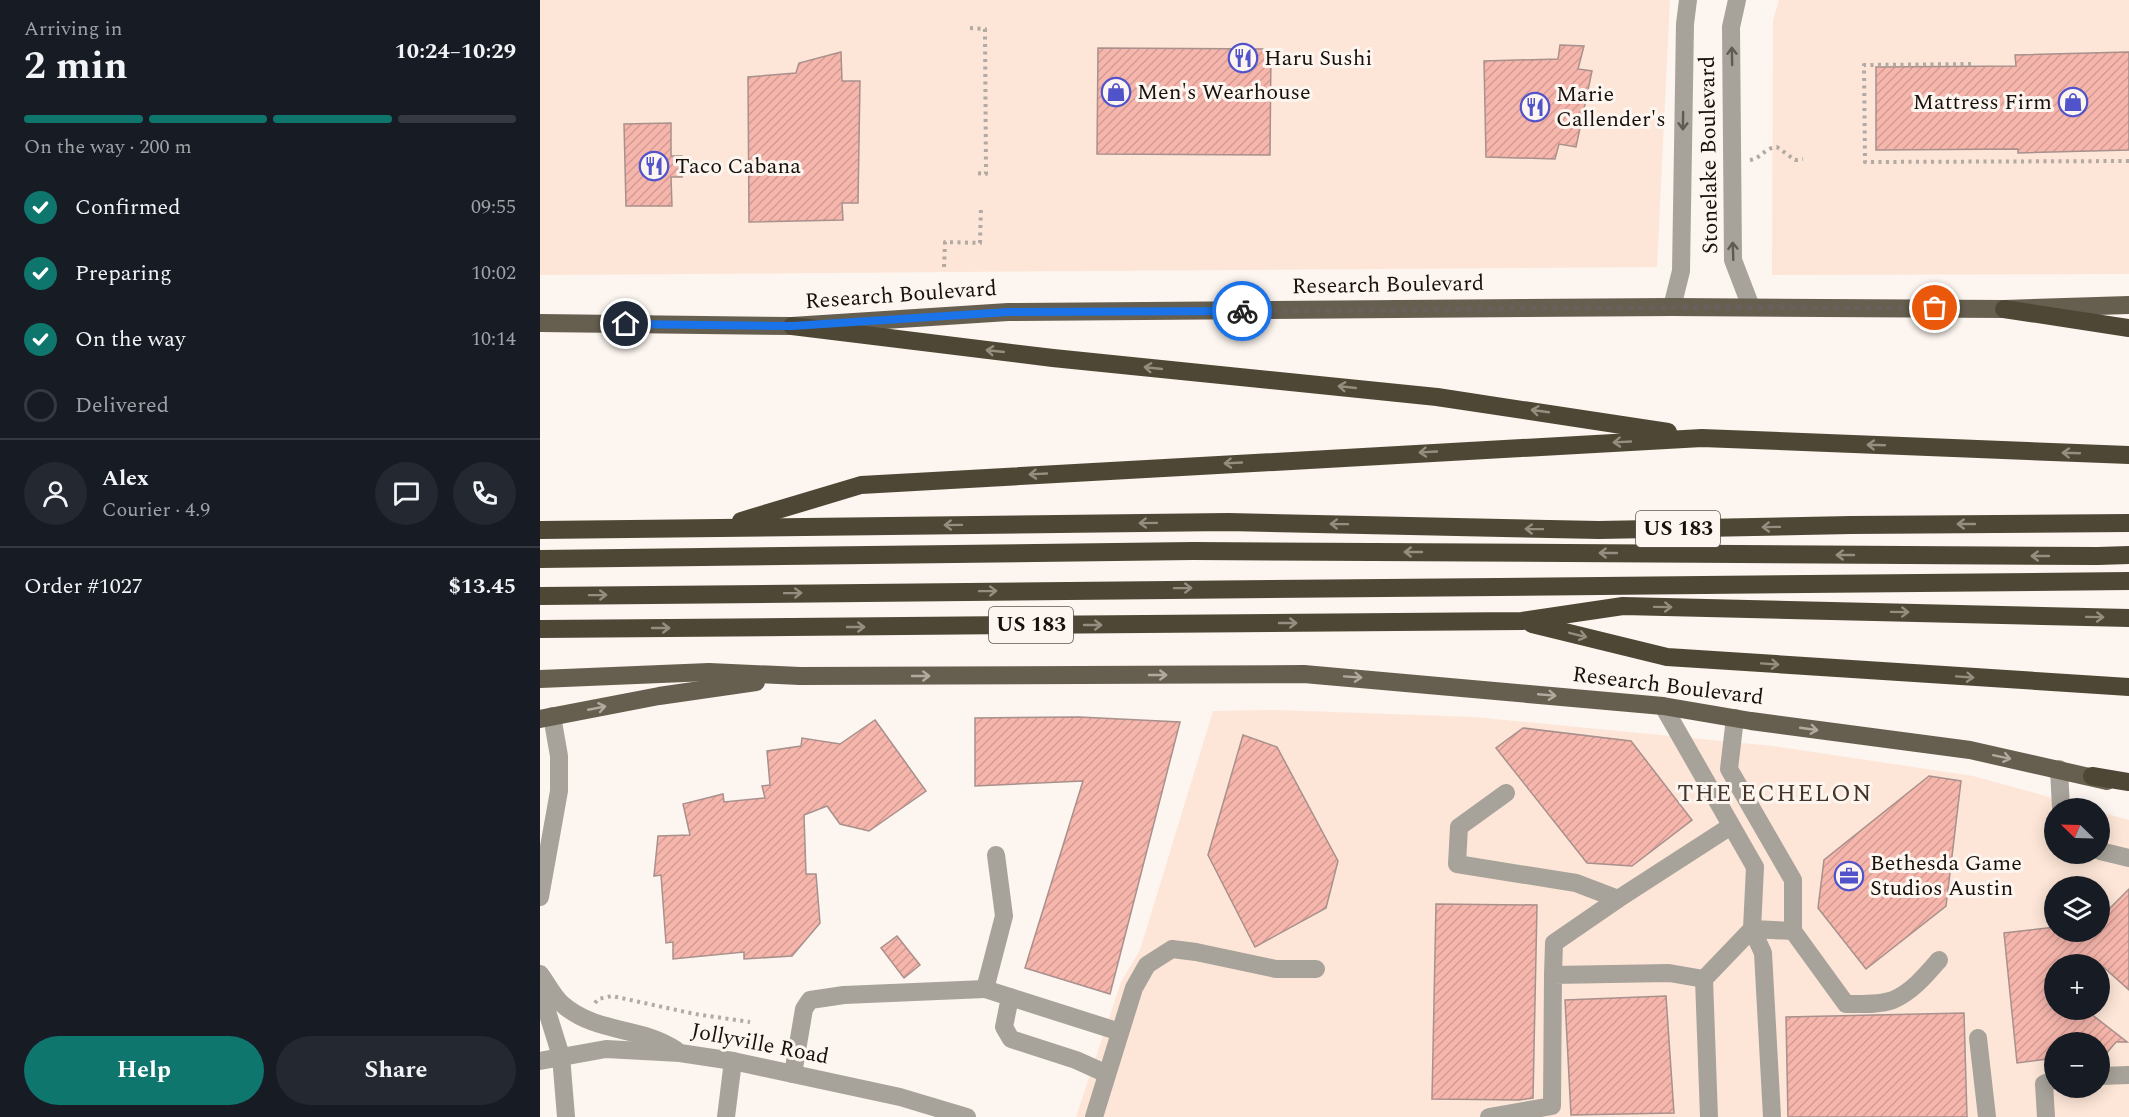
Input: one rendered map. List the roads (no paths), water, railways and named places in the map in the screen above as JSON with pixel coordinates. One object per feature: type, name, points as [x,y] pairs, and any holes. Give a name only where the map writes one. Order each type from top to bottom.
[{"type":"highway","points":[[2004,309],[2129,328]]},
{"type":"highway","points":[[792,326],[1041,357],[1437,397],[1702,438]]},
{"type":"highway","points":[[719,528],[861,485],[1702,438],[2129,455]]},
{"type":"highway","name":"US 183","points":[[540,530],[1228,522],[1599,530],[2129,522]]},
{"type":"highway","points":[[540,559],[1193,550],[2098,556],[2129,554]]},
{"type":"highway","points":[[540,596],[2129,580]]},
{"type":"highway","name":"US 183","points":[[540,629],[1522,621],[1623,606],[2129,618]]},
{"type":"highway","points":[[1522,621],[1666,657],[2129,687]]},
{"type":"highway","points":[[2092,776],[2129,782]]},
{"type":"main road","name":"Research Boulevard","points":[[540,323],[792,326],[1008,312],[1672,307],[2004,309],[2129,305]]},
{"type":"main road","name":"Research Boulevard","points":[[540,679],[709,672],[800,676],[1304,674],[1663,706],[1970,750],[2092,776],[2129,788]]},
{"type":"main road","name":"Research Boulevard","points":[[546,718],[658,696],[800,676]]},
{"type":"street","name":"Stonelake Boulevard","points":[[1672,307],[1681,270],[1685,24],[1688,0]]},
{"type":"street","name":"Stonelake Boulevard","points":[[1737,0],[1731,27],[1733,260],[1751,307]]},
{"type":"street","points":[[1663,706],[1755,867],[1752,929],[1763,953],[1772,1117]]},
{"type":"street","points":[[540,897],[559,792],[559,756],[546,718]]},
{"type":"street","points":[[1736,718],[1729,769],[1793,880],[1793,931],[1846,1004],[1893,1000],[1918,983],[1939,960]]},
{"type":"street","points":[[2059,769],[2060,798]]},
{"type":"street","points":[[1506,793],[1459,827],[1457,864],[1576,883],[1618,899]]},
{"type":"street","points":[[1489,1117],[1552,1106],[1554,944],[1618,899],[1731,826]]},
{"type":"street","points":[[2110,853],[2129,858]]},
{"type":"street","points":[[985,989],[1004,916],[996,855]]},
{"type":"street","points":[[1709,1117],[1704,979],[1752,929],[1793,931]]},
{"type":"street","points":[[1094,1117],[1134,988],[1147,965],[1172,949],[1276,969],[1316,969]]},
{"type":"street","points":[[1553,975],[1669,973],[1704,979]]},
{"type":"street","points":[[540,974],[559,1002],[579,1017],[598,1025],[663,1041],[680,1053]]},
{"type":"street","points":[[540,989],[561,1056],[566,1117]]},
{"type":"street","points":[[793,1074],[804,1009],[810,1000],[844,996],[985,989],[1120,1032]]},
{"type":"street","points":[[1010,997],[1004,1026],[1011,1039],[1076,1060],[1107,1074]]},
{"type":"street","points":[[1978,1038],[1987,1117]]},
{"type":"street","name":"Jollyville Road","points":[[540,1061],[606,1049],[680,1053],[733,1061],[900,1097],[967,1117]]},
{"type":"street","points":[[726,1117],[733,1061]]},
{"type":"street","points":[[2110,1076],[2129,1075]]},
{"type":"street","points":[[2045,1098],[2046,1117]]},
{"type":"place","name":"Haru Sushi","points":[[1243,58]]},
{"type":"place","name":"Men's Wearhouse","points":[[1116,92]]},
{"type":"place","name":"Mattress Firm","points":[[2073,102]]},
{"type":"place","name":"Marie Callender's","points":[[1535,107]]},
{"type":"place","name":"Taco Cabana","points":[[654,166]]},
{"type":"place","name":"Bethesda Game Studios Austin","points":[[1849,876]]},
{"type":"district","name":"THE ECHELON","points":[[1775,794]]}]
